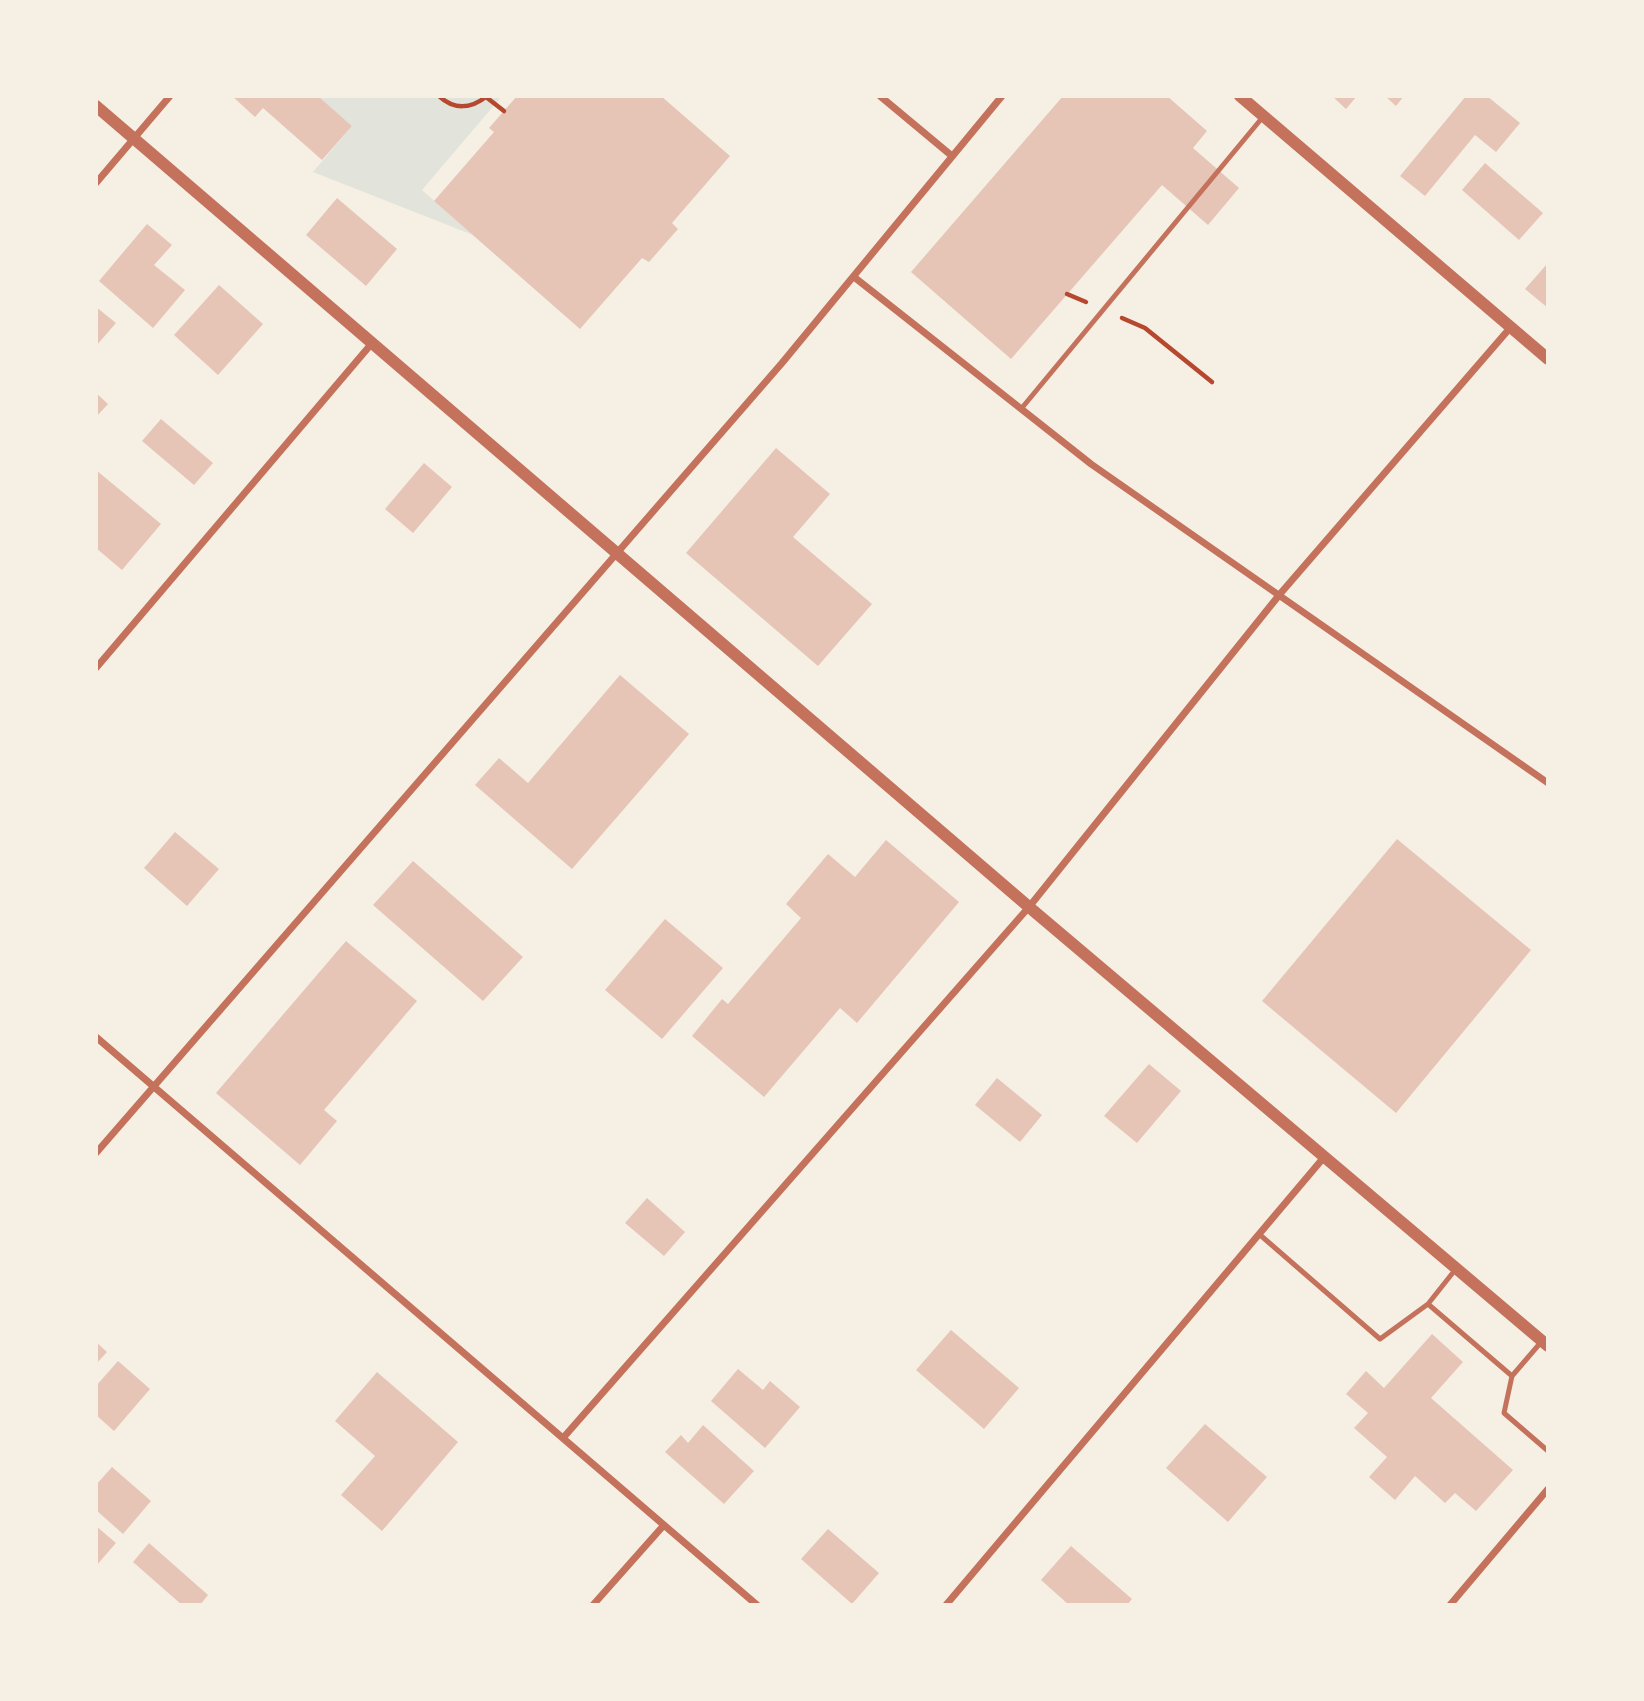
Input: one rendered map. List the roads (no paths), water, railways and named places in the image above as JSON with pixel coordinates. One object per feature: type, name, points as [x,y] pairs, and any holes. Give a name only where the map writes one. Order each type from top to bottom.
[{"type":"street","points":[[96,183],[170,96]]},
{"type":"street","points":[[880,96],[952,156]]},
{"type":"street","points":[[96,1153],[854,277],[1002,96]]},
{"type":"street","points":[[1240,96],[1548,359]]},
{"type":"street","points":[[96,106],[1029,907],[1545,1344]]},
{"type":"street","points":[[854,277],[1091,464],[1280,594],[1399,682],[1548,783]]},
{"type":"street","points":[[563,1438],[1029,907],[1280,594],[1510,328]]},
{"type":"street","points":[[96,668],[373,342]]},
{"type":"street","points":[[96,1037],[757,1605]]},
{"type":"street","points":[[946,1605],[1325,1156]]},
{"type":"street","points":[[1450,1605],[1548,1489]]},
{"type":"street","points":[[593,1605],[664,1525]]},
{"type":"lane","points":[[1021,409],[1264,116]]},
{"type":"lane","points":[[1259,1234],[1380,1339],[1428,1304],[1457,1268]]},
{"type":"lane","points":[[1428,1304],[1512,1376]]},
{"type":"lane","points":[[1545,1344],[1512,1376],[1504,1413],[1548,1451]]}]
